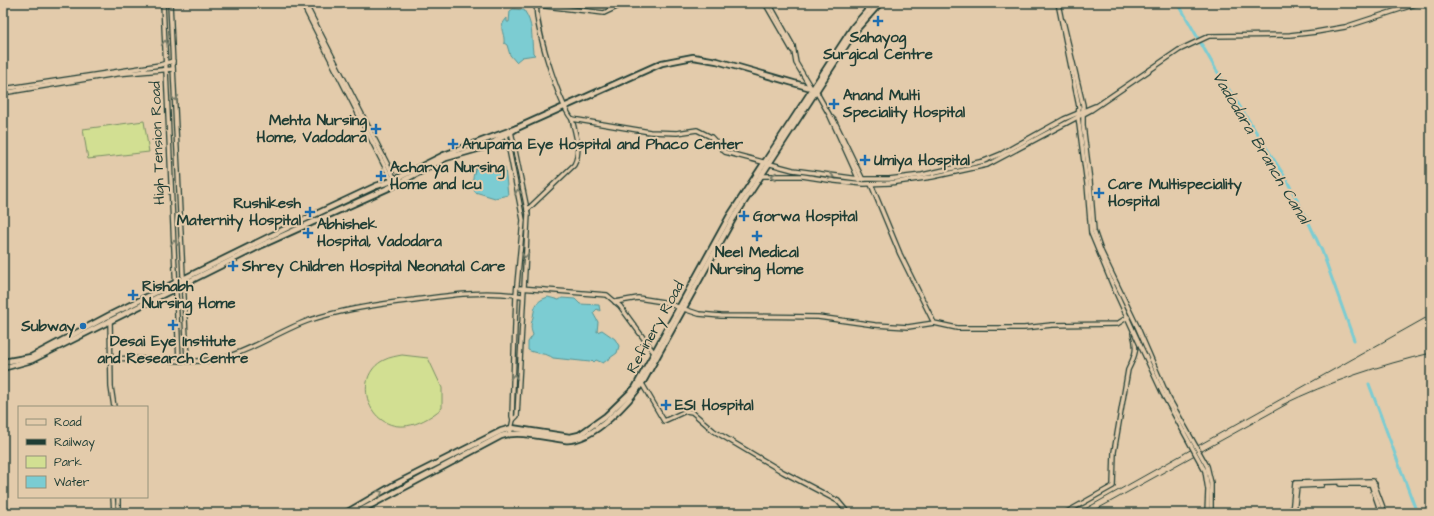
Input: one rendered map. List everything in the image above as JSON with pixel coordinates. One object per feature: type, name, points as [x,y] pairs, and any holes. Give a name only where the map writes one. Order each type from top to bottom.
[{"type":"main road","name":"Refinery Road","points":[[346,513],[394,485],[443,462],[490,435],[511,428],[570,437],[579,435],[606,416],[633,390],[641,382],[717,245],[759,175],[813,90],[874,3]]},
{"type":"main road","name":"Refinery Road","points":[[869,12],[880,3]]},
{"type":"main road","points":[[183,280],[395,185],[446,158],[488,146],[517,128],[565,108],[662,62],[693,57],[717,61],[752,70],[813,90]]},
{"type":"main road","points":[[3,362],[32,357],[297,223],[376,186],[394,180],[444,155],[508,133]]},
{"type":"main road","name":"Refinery Road","points":[[356,513],[493,440],[510,434],[567,440],[581,438],[605,422],[637,392],[655,354],[682,309]]},
{"type":"main road","points":[[3,368],[32,360],[110,317]]},
{"type":"street","name":"High Tension Road","points":[[164,3],[179,360]]},
{"type":"street","name":"High Tension Road","points":[[170,3],[188,360]]},
{"type":"street","points":[[302,3],[394,180]]},
{"type":"street","points":[[305,3],[394,180]]},
{"type":"street","points":[[523,214],[574,165],[578,159],[578,147],[572,119],[565,108],[554,80],[537,21],[537,4],[604,13],[625,3]]},
{"type":"street","points":[[765,3],[774,14]]},
{"type":"street","points":[[769,3],[793,51],[796,63],[830,116],[861,182]]},
{"type":"street","points":[[863,3],[869,12]]},
{"type":"street","points":[[1059,3],[1083,110],[1095,234],[1115,282],[1137,326],[1167,395],[1207,466],[1211,483],[1211,513]]},
{"type":"street","points":[[1059,3],[1079,112],[1078,117],[1087,184],[1091,233],[1134,332],[1166,400],[1205,471],[1208,490],[1207,513]]},
{"type":"street","points":[[759,175],[802,176],[861,182],[922,175],[987,165],[1003,158],[1046,132],[1083,115],[1179,50],[1209,36],[1290,35],[1316,32],[1344,27],[1419,3]]},
{"type":"street","points":[[3,89],[166,64],[173,61]]},
{"type":"street","points":[[3,93],[116,74],[174,69]]},
{"type":"street","points":[[572,119],[615,128],[650,132],[677,133],[697,130],[711,137],[725,152],[796,170],[871,184],[916,180],[965,168],[1000,154],[1083,110],[1097,106]]},
{"type":"street","points":[[508,133],[528,209],[522,296],[520,378],[517,416],[513,420]]},
{"type":"street","points":[[508,133],[523,214],[516,295],[513,420],[510,434]]},
{"type":"street","points":[[871,184],[900,254],[932,321],[935,323]]},
{"type":"street","points":[[517,288],[607,294],[615,302],[655,354]]},
{"type":"street","points":[[111,359],[127,358],[188,360],[226,357],[309,320],[372,305],[448,295],[502,293],[522,296]]},
{"type":"street","points":[[615,302],[638,298],[663,302],[700,314],[720,316],[826,317],[875,325],[906,327],[935,323],[957,328],[1024,328],[1052,325],[1117,324],[1128,317]]},
{"type":"street","points":[[110,317],[111,386],[114,406]]},
{"type":"street","points":[[1065,513],[1113,486],[1114,452],[1128,369],[1135,359],[1136,342],[1130,322]]},
{"type":"street","points":[[641,382],[664,421],[686,411],[692,412],[714,431],[783,472],[838,501],[848,513]]},
{"type":"street","points":[[1293,513],[1298,486],[1372,483]]},
{"type":"street","points":[[1372,483],[1381,513]]},
{"type":"street","points":[[1372,483],[1385,513]]},
{"type":"street","points":[[113,498],[114,513]]},
{"type":"street","points":[[118,498],[118,513]]},
{"type":"green space","points":[[144,121],[149,152],[88,159],[83,129]]},
{"type":"green space","points":[[402,355],[428,358],[442,388],[442,408],[419,422],[400,426],[385,422],[374,412],[367,398],[367,384],[372,370],[384,360]]},
{"type":"water","points":[[513,9],[524,10],[527,15],[532,31],[533,53],[535,55],[522,57],[516,62],[510,55],[507,45],[504,43],[502,28],[502,25],[507,18],[507,22],[509,22],[510,11]]},
{"type":"water","points":[[483,164],[505,168],[508,195],[495,198],[475,192],[473,183],[474,173],[476,167]]},
{"type":"water","points":[[548,297],[559,300],[562,298],[575,299],[580,304],[599,305],[600,311],[597,309],[593,313],[598,322],[597,332],[602,330],[615,339],[619,346],[617,353],[603,363],[596,360],[594,362],[592,360],[590,362],[553,358],[548,355],[528,350],[528,342],[533,335],[531,326],[535,306],[541,300]]},
{"type":"waterway","name":"Vadodara Branch Canal","points":[[1178,3],[1215,68],[1285,177],[1307,219],[1322,251],[1354,340]]},
{"type":"waterway","name":"Vadodara Branch Canal","points":[[1369,384],[1417,513]]},
{"type":"railway","points":[[1078,513],[1431,315]]},
{"type":"railway","points":[[1282,405],[1355,375],[1431,353]]},
{"type":"railway","points":[[1090,513],[1287,404]]},
{"type":"place","name":"Sahayog Surgical Centre","points":[[878,21]]},
{"type":"place","name":"Anand Multi Speciality Hospital","points":[[834,104]]},
{"type":"place","name":"Mehta Nursing Home, Vadodara","points":[[376,129]]},
{"type":"place","name":"Anupama Eye Hospital and Phaco Center","points":[[453,144]]},
{"type":"place","name":"Umiya Hospital","points":[[865,160]]},
{"type":"place","name":"Acharya Nursing Home and Icu","points":[[381,176]]},
{"type":"place","name":"Care Multispeciality Hospital","points":[[1099,193]]},
{"type":"place","name":"Rushikesh Maternity Hospital","points":[[310,212]]},
{"type":"place","name":"Gorwa Hospital","points":[[744,216]]},
{"type":"place","name":"Abhishek Hospital, Vadodara","points":[[308,233]]},
{"type":"place","name":"Neel Medical Nursing Home","points":[[757,236]]},
{"type":"place","name":"Shrey Children Hospital Neonatal Care","points":[[233,266]]},
{"type":"place","name":"Rishabh Nursing Home","points":[[133,295]]},
{"type":"place","name":"Desai Eye Institute and Research Centre","points":[[173,325]]},
{"type":"place","name":"Subway","points":[[83,326]]},
{"type":"place","name":"ESI Hospital","points":[[666,405]]}]
